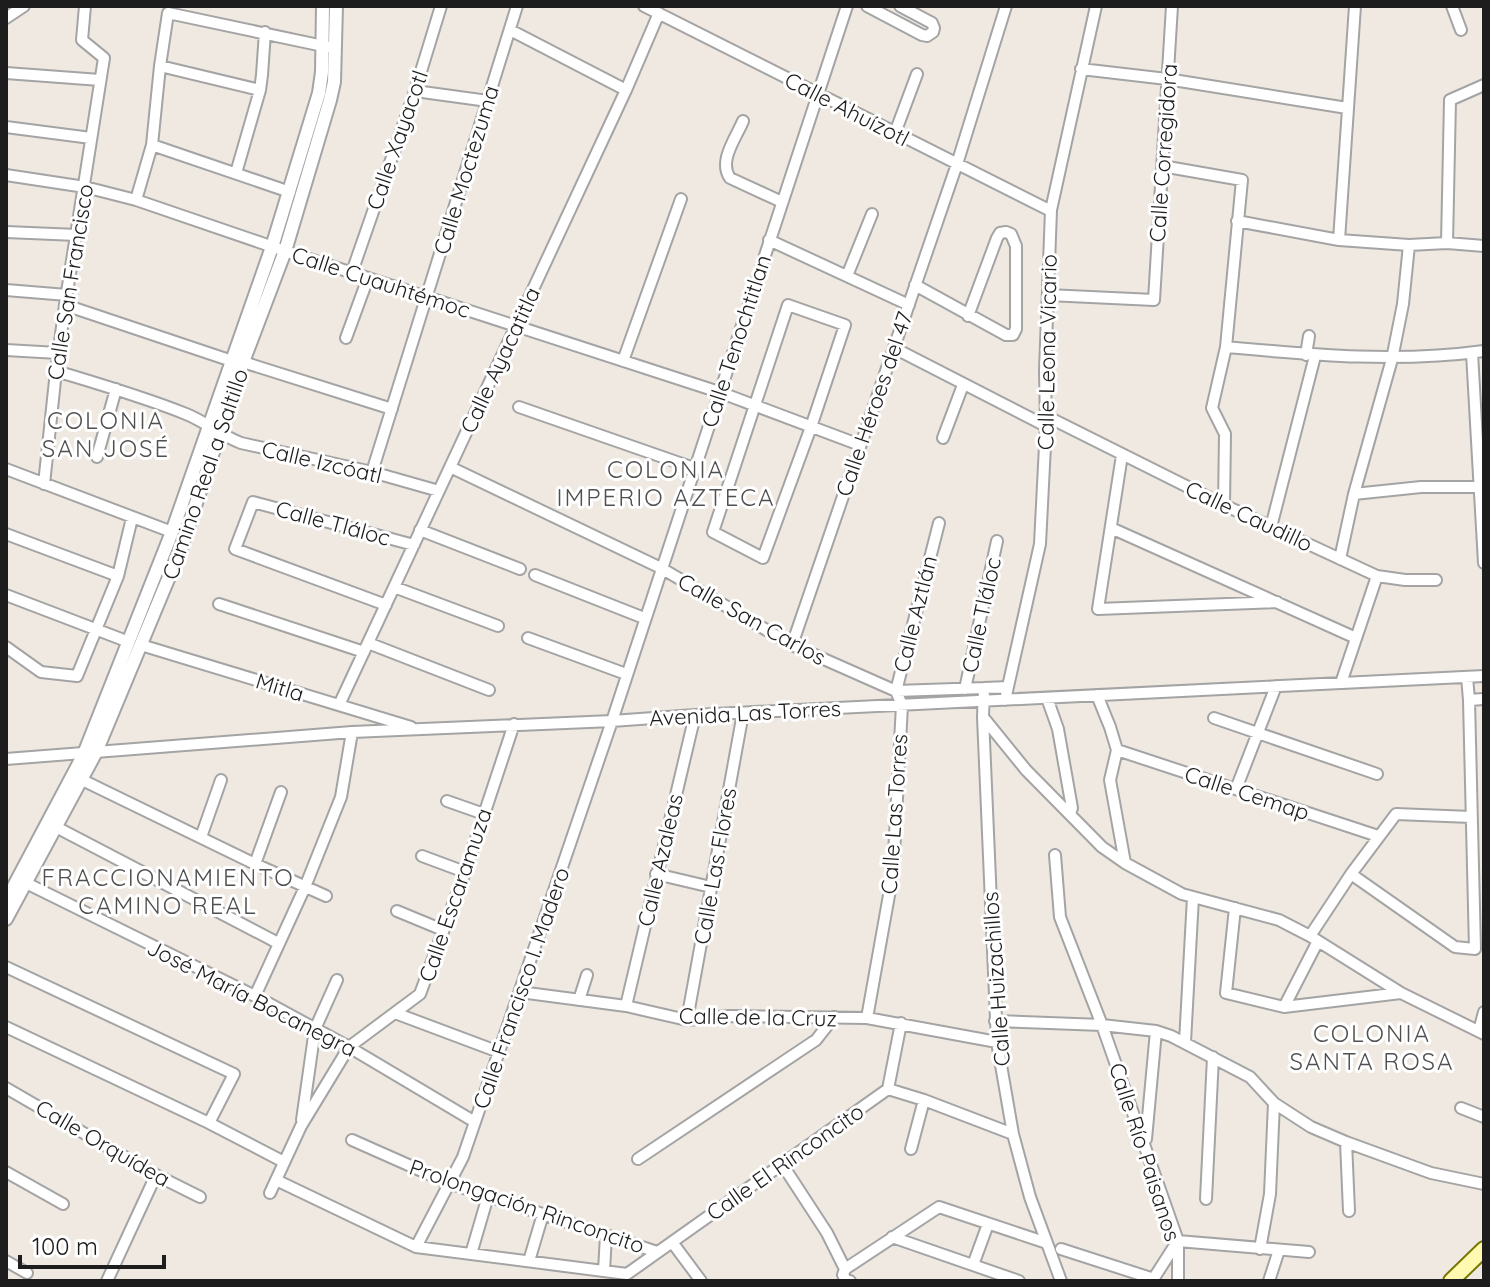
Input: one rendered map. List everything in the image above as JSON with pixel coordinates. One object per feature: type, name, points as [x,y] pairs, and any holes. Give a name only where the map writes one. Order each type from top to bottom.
[{"type":"main road","points":[[1451,1281],[1484,1249]]},
{"type":"street","points":[[6,18],[24,6]]},
{"type":"street","points":[[6,73],[100,80],[104,58],[82,40],[85,6]]},
{"type":"street","name":"Camino Real a Saltillo","points":[[135,643],[172,532],[214,429],[330,100],[334,82],[323,6]]},
{"type":"street","name":"Camino Real a Saltillo","points":[[278,249],[290,192],[319,93],[336,6]]},
{"type":"street","name":"Calle Xayacotl","points":[[352,272],[441,6]]},
{"type":"street","name":"Calle Moctezuma","points":[[372,472],[517,6]]},
{"type":"street","name":"Calle Ahuízotl","points":[[644,6],[1051,211]]},
{"type":"street","name":"Calle Tenochtitlan","points":[[612,721],[847,6]]},
{"type":"street","points":[[867,6],[924,36],[933,32],[932,23],[900,6]]},
{"type":"street","name":"Calle Héroes del 47","points":[[792,645],[957,164],[1006,6]]},
{"type":"street","name":"Calle Leona Vicario","points":[[1005,700],[1040,544],[1051,211],[1096,6]]},
{"type":"street","name":"Calle Corregidora","points":[[1048,295],[1154,300],[1172,6]]},
{"type":"street","points":[[1339,240],[1355,6]]},
{"type":"street","points":[[1452,6],[1461,30]]},
{"type":"street","points":[[136,200],[152,145],[168,13],[329,48]]},
{"type":"street","name":"Calle Ayacatitla","points":[[339,705],[659,13]]},
{"type":"street","points":[[510,30],[626,90]]},
{"type":"street","points":[[236,173],[260,90],[265,32]]},
{"type":"street","points":[[160,66],[260,90]]},
{"type":"street","points":[[1081,69],[1167,79],[1347,108]]},
{"type":"street","points":[[895,133],[917,74]]},
{"type":"street","name":"Calle San Francisco","points":[[44,484],[58,353],[100,80]]},
{"type":"street","points":[[1447,243],[1450,100],[1484,85]]},
{"type":"street","points":[[415,91],[488,101]]},
{"type":"street","points":[[743,121],[725,160],[724,170],[730,178],[782,202]]},
{"type":"street","points":[[6,127],[91,138]]},
{"type":"street","points":[[152,145],[290,192]]},
{"type":"street","points":[[1162,166],[1242,180],[1226,347],[1212,408],[1225,434],[1224,505]]},
{"type":"street","name":"Calle Cuauhtémoc","points":[[6,175],[85,187],[136,200],[719,392],[860,445]]},
{"type":"street","points":[[623,361],[681,199]]},
{"type":"street","points":[[847,276],[872,214]]},
{"type":"street","points":[[1237,221],[1339,240],[1484,246]]},
{"type":"street","points":[[6,232],[77,235]]},
{"type":"street","points":[[915,285],[968,316],[1006,335],[1013,335],[1016,329],[1016,246],[1011,234],[1000,233],[997,238],[968,316]]},
{"type":"street","points":[[769,240],[909,305]]},
{"type":"street","points":[[1340,559],[1354,494],[1392,359],[1403,304],[1409,245]]},
{"type":"street","points":[[346,338],[368,278]]},
{"type":"street","points":[[6,290],[66,300],[238,362],[392,409]]},
{"type":"street","points":[[788,305],[845,325],[763,558],[713,532],[754,405],[788,305]]},
{"type":"street","points":[[1271,527],[1311,355],[1309,336]]},
{"type":"street","points":[[1226,347],[1392,359],[1484,351]]},
{"type":"street","name":"Calle Caudillo","points":[[894,348],[963,385],[1122,455],[1377,576],[1436,580]]},
{"type":"street","points":[[6,350],[58,353]]},
{"type":"street","points":[[1472,353],[1484,563]]},
{"type":"street","name":"Calle Izcóatl","points":[[56,371],[187,414],[241,443],[372,472],[439,491]]},
{"type":"street","points":[[943,438],[963,385]]},
{"type":"street","points":[[97,457],[116,389]]},
{"type":"street","points":[[519,407],[694,468]]},
{"type":"street","name":"Camino Real a Saltillo","points":[[6,901],[90,753],[135,643],[181,548],[214,429]]},
{"type":"street","points":[[1122,455],[1098,609],[1277,602]]},
{"type":"street","name":"Calle San Carlos","points":[[450,467],[661,568],[792,645],[896,691],[1008,687]]},
{"type":"street","points":[[6,469],[172,532]]},
{"type":"street","points":[[1354,494],[1421,487],[1481,487]]},
{"type":"street","name":"Calle Tláloc","points":[[386,605],[235,549],[253,502],[414,545]]},
{"type":"street","points":[[6,647],[41,672],[77,676],[118,576],[132,518]]},
{"type":"street","name":"Calle Aztlán","points":[[902,705],[896,691],[939,523]]},
{"type":"street","points":[[1111,528],[1356,638]]},
{"type":"street","points":[[420,530],[520,569]]},
{"type":"street","points":[[6,534],[118,576]]},
{"type":"street","name":"Calle Tláloc","points":[[965,689],[997,541]]},
{"type":"street","points":[[535,575],[644,618]]},
{"type":"street","points":[[1341,683],[1377,576]]},
{"type":"street","points":[[394,587],[498,626]]},
{"type":"street","name":"Mitla","points":[[6,595],[135,643],[418,729]]},
{"type":"street","points":[[219,604],[366,648],[489,690]]},
{"type":"street","points":[[528,638],[626,674]]},
{"type":"street","name":"Avenida Las Torres","points":[[6,759],[352,732],[1484,676]]},
{"type":"street","points":[[1351,874],[1455,947],[1475,949],[1467,677]]},
{"type":"street","points":[[1236,789],[1276,686]]},
{"type":"street","points":[[984,688],[983,717],[1026,770],[1102,847],[1125,863],[1182,894],[1279,920],[1314,938],[1401,993],[1482,1033],[1484,1012]]},
{"type":"street","points":[[1097,695],[1117,750],[1110,780],[1125,863]]},
{"type":"street","points":[[1047,698],[1058,729],[1072,808],[1070,814]]},
{"type":"street","points":[[1469,700],[1484,699]]},
{"type":"street","name":"Calle Las Torres","points":[[867,1018],[893,873],[902,705]]},
{"type":"street","name":"Calle Las Flores","points":[[687,1020],[743,713]]},
{"type":"street","name":"Calle Azaleas","points":[[626,1006],[695,715]]},
{"type":"street","name":"Calle Huizachillos","points":[[983,717],[997,1042],[1013,1134],[1030,1197],[1061,1281]]},
{"type":"street","points":[[1214,718],[1377,774]]},
{"type":"street","name":"Calle Francisco I. Madero","points":[[416,1247],[463,1157],[612,721]]},
{"type":"street","name":"Calle Escaramuza","points":[[270,1193],[301,1126],[349,1047],[420,994],[514,724]]},
{"type":"street","points":[[255,996],[305,887],[341,797],[352,732]]},
{"type":"street","name":"Calle Cemap","points":[[1117,750],[1378,836]]},
{"type":"street","points":[[77,777],[326,896]]},
{"type":"street","name":"Camino Real a Saltillo","points":[[6,919],[56,827],[77,777]]},
{"type":"street","points":[[201,837],[221,780]]},
{"type":"street","points":[[255,864],[281,792]]},
{"type":"street","points":[[447,801],[484,814]]},
{"type":"street","points":[[1284,1007],[1314,938],[1351,874],[1396,814],[1471,817]]},
{"type":"street","points":[[56,827],[278,943]]},
{"type":"street","name":"Calle Río Paisanos","points":[[1055,855],[1060,917],[1102,1025],[1178,1241],[1178,1281]]},
{"type":"street","points":[[422,856],[465,872]]},
{"type":"street","points":[[656,874],[711,887]]},
{"type":"street","name":"José María Bocanegra","points":[[24,882],[255,996],[349,1047],[475,1122]]},
{"type":"street","points":[[1185,1042],[1193,897]]},
{"type":"street","points":[[1235,908],[1226,993],[1284,1007],[1401,993]]},
{"type":"street","points":[[397,911],[443,930]]},
{"type":"street","points":[[6,967],[234,1074],[209,1123]]},
{"type":"street","points":[[579,1000],[587,975]]},
{"type":"street","points":[[301,1126],[315,1029],[337,980]]},
{"type":"street","name":"Calle de la Cruz","points":[[520,992],[626,1006],[687,1020],[729,1016],[867,1018],[997,1042]]},
{"type":"street","points":[[395,1013],[499,1052]]},
{"type":"street","points":[[638,1159],[816,1040],[834,1017]]},
{"type":"street","points":[[995,1021],[1102,1025],[1156,1031],[1185,1042],[1250,1077],[1274,1103],[1311,1127],[1431,1173],[1484,1184]]},
{"type":"street","points":[[901,1023],[888,1089],[1013,1134]]},
{"type":"street","points":[[6,1027],[284,1162]]},
{"type":"street","points":[[1145,1145],[1156,1031]]},
{"type":"street","points":[[1206,1199],[1213,1057]]},
{"type":"street","name":"Calle Orquídea","points":[[6,1088],[200,1197]]},
{"type":"street","name":"Calle El Rinconcito","points":[[604,1271],[627,1274],[888,1089]]},
{"type":"street","points":[[911,1149],[924,1100]]},
{"type":"street","points":[[1260,1249],[1270,1194],[1274,1103]]},
{"type":"street","points":[[1461,1108],[1484,1117]]},
{"type":"street","name":"Prolongación Rinconcito","points":[[352,1140],[449,1183],[657,1252]]},
{"type":"street","points":[[1346,1142],[1349,1211]]},
{"type":"street","points":[[782,1164],[827,1233],[845,1269]]},
{"type":"street","points":[[6,1172],[63,1204]]},
{"type":"street","points":[[107,1281],[156,1175]]},
{"type":"street","points":[[276,1180],[416,1247],[604,1271],[606,1235]]},
{"type":"street","points":[[471,1254],[488,1196]]},
{"type":"street","points":[[850,1281],[843,1275],[845,1269],[939,1207],[1047,1243]]},
{"type":"street","points":[[529,1261],[543,1214]]},
{"type":"street","points":[[973,1265],[988,1224]]},
{"type":"street","points":[[892,1237],[1019,1281]]},
{"type":"street","points":[[1061,1249],[1153,1280],[1178,1241],[1309,1252]]},
{"type":"street","points":[[672,1242],[701,1281]]},
{"type":"street","points":[[1269,1281],[1279,1250]]},
{"type":"street","points":[[6,1261],[27,1273]]},
{"type":"district","name":"COLONIA SAN JOSÉ","points":[[106,434]]},
{"type":"district","name":"COLONIA IMPERIO AZTECA","points":[[666,483]]},
{"type":"district","name":"FRACCIONAMIENTO CAMINO REAL","points":[[168,891]]},
{"type":"district","name":"COLONIA SANTA ROSA","points":[[1372,1047]]}]
